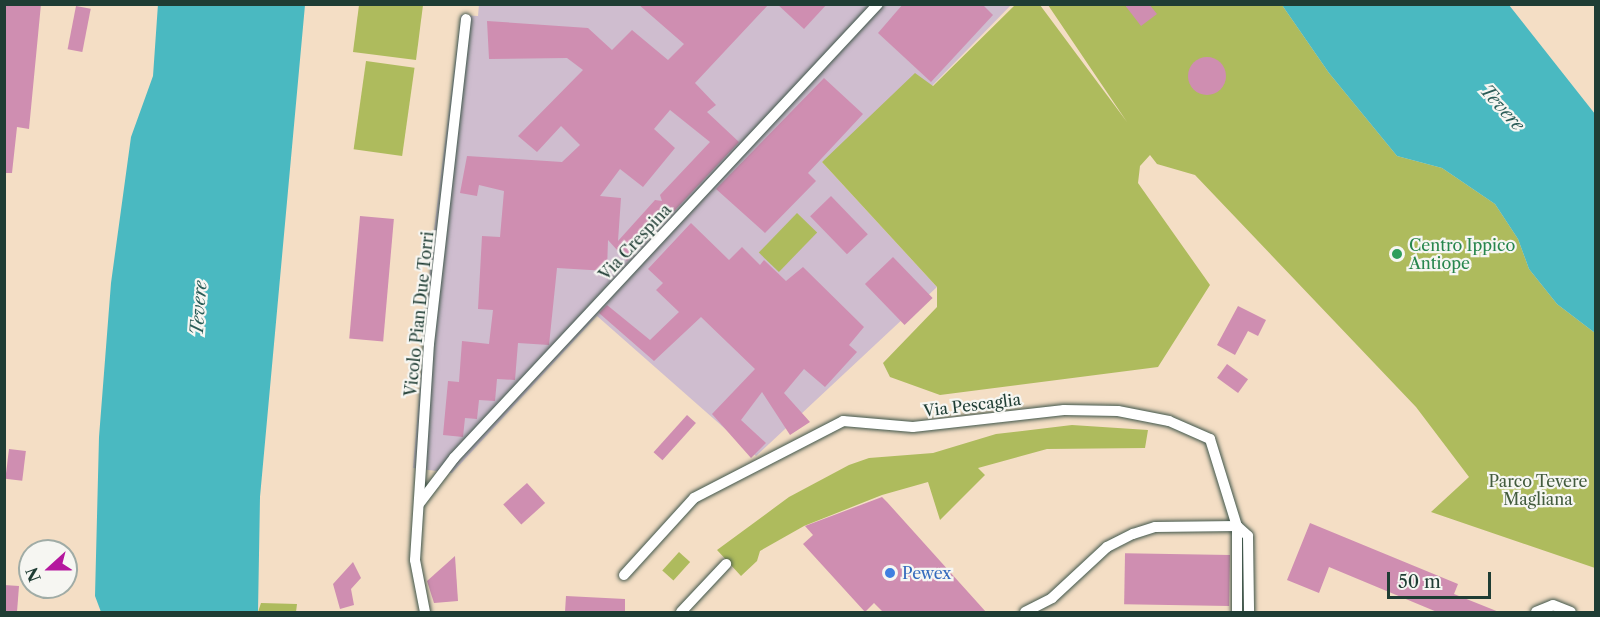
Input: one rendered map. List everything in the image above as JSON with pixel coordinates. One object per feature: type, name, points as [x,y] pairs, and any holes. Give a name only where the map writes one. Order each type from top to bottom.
[{"type":"street","name":"Via Crespina","points":[[418,504],[454,458],[878,4]]},
{"type":"street","name":"Vicolo Pian Due Torri","points":[[426,612],[415,560],[418,504],[429,344],[466,19]]},
{"type":"street","name":"Via Pescaglia","points":[[624,575],[702,492],[849,420],[936,427],[1064,410],[1118,411],[1169,421],[1210,439],[1237,526],[1237,612]]},
{"type":"street","name":"Via Pescaglia","points":[[1237,526],[1248,536],[1249,612]]},
{"type":"street","points":[[1025,612],[1052,598],[1107,547],[1133,534],[1155,527],[1237,526]]},
{"type":"street","points":[[681,612],[726,564]]},
{"type":"street","points":[[1536,612],[1553,605],[1571,612]]},
{"type":"shaded area","points":[[479,4],[1011,5],[932,86],[822,162],[937,287],[756,456],[597,316],[452,473],[413,468],[432,246],[461,15],[478,16]]},
{"type":"green space","points":[[359,5],[423,5],[416,60],[353,52]]},
{"type":"green space","name":"Parco Tevere Magliana","points":[[1015,5],[1040,5],[1127,122],[1048,5],[1282,5],[1329,73],[1397,156],[1442,168],[1495,204],[1518,239],[1529,269],[1557,304],[1595,333],[1595,568],[1431,512],[1469,477],[1416,407],[1195,175],[1157,164],[1150,155],[1140,166],[1138,183],[1210,285],[1158,367],[940,395],[890,377],[883,363],[937,307],[937,287],[822,162],[915,73],[933,86]]},
{"type":"green space","points":[[366,61],[415,68],[402,156],[354,149]]},
{"type":"green space","points":[[797,213],[817,232],[779,272],[759,253]]},
{"type":"green space","points":[[1072,425],[1148,430],[1145,448],[1047,449],[978,468],[985,475],[940,520],[928,482],[882,495],[804,526],[760,551],[757,561],[741,576],[717,550],[789,497],[849,465],[869,458],[933,453],[996,434]]},
{"type":"green space","points":[[679,552],[690,562],[673,581],[662,571]]},
{"type":"green space","points":[[261,603],[297,604],[296,612],[258,612]]},
{"type":"water","name":"Tevere","points":[[158,4],[305,5],[260,497],[258,612],[101,612],[95,596],[99,437],[111,283],[131,137],[153,76]]},
{"type":"water","name":"Tevere","points":[[1282,5],[1509,5],[1595,114],[1595,333],[1557,304],[1529,269],[1518,239],[1495,204],[1442,168],[1397,156],[1329,73]]},
{"type":"building","points":[[4,4],[41,4],[29,129],[17,127],[12,173],[4,173]]},
{"type":"building","points":[[638,4],[769,4],[695,83],[716,105],[707,112],[739,142],[627,261],[608,240],[607,271],[557,268],[549,345],[518,343],[515,380],[497,379],[495,401],[479,400],[477,419],[465,418],[463,437],[443,435],[448,381],[459,382],[462,341],[489,344],[493,310],[478,309],[482,236],[500,237],[504,191],[479,185],[477,196],[460,193],[467,156],[562,162],[580,145],[561,126],[537,152],[518,136],[583,70],[567,58],[489,59],[487,21],[588,28],[612,50],[632,30],[668,60],[684,44]],"holes":[[[670,110],[710,142],[660,195],[662,201],[655,200],[618,241],[621,198],[600,196],[620,169],[643,187],[675,148],[654,129]]]},
{"type":"building","points":[[777,4],[827,4],[804,29]]},
{"type":"building","points":[[903,4],[982,4],[993,15],[931,82],[878,33]]},
{"type":"building","points":[[1124,4],[1149,4],[1157,14],[1141,26]]},
{"type":"building","points":[[76,6],[91,9],[82,52],[68,49]]},
{"type":"building","points":[[1207,57],[1214,58],[1220,63],[1225,69],[1225,83],[1220,89],[1214,94],[1207,95],[1200,94],[1194,89],[1189,83],[1188,76],[1189,69],[1194,63],[1200,58]]},
{"type":"building","points":[[824,78],[863,114],[808,173],[816,181],[765,233],[716,189]]},
{"type":"building","points":[[831,196],[868,234],[847,254],[810,216]]},
{"type":"building","points":[[360,216],[394,219],[383,341],[349,339]]},
{"type":"building","points":[[691,223],[729,260],[742,247],[760,265],[764,260],[786,281],[803,267],[864,327],[849,345],[857,352],[825,387],[804,369],[784,393],[810,422],[790,435],[762,392],[741,420],[766,443],[751,458],[712,414],[755,369],[701,317],[654,361],[599,313],[607,305],[650,340],[679,312],[656,290],[663,283],[648,269]]},
{"type":"building","points":[[893,257],[933,298],[905,325],[865,284]]},
{"type":"building","points":[[1238,306],[1266,320],[1258,336],[1248,331],[1235,355],[1217,345]]},
{"type":"building","points":[[1227,364],[1248,379],[1238,393],[1217,378]]},
{"type":"building","points":[[687,415],[696,423],[662,460],[654,452]]},
{"type":"building","points":[[9,449],[26,451],[22,481],[5,479]]},
{"type":"building","points":[[527,483],[545,503],[521,524],[503,504]]},
{"type":"building","name":"Pewex","points":[[882,497],[986,612],[883,612],[874,603],[865,612],[803,544],[813,535],[805,526]]},
{"type":"building","points":[[1310,523],[1458,584],[1454,594],[1499,612],[1437,612],[1329,567],[1319,593],[1287,580]]},
{"type":"building","points":[[1125,553],[1230,555],[1229,606],[1124,604]]},
{"type":"building","points":[[455,556],[458,601],[434,603],[427,581]]},
{"type":"building","points":[[353,562],[361,578],[351,589],[354,605],[340,609],[333,584]]},
{"type":"building","points":[[4,585],[18,586],[17,612],[4,612]]},
{"type":"building","points":[[566,596],[625,599],[625,612],[565,612]]},
{"type":"place","name":"Centro Ippico Antiope","points":[[1397,254]]},
{"type":"place","name":"Pewex","points":[[890,573]]}]
